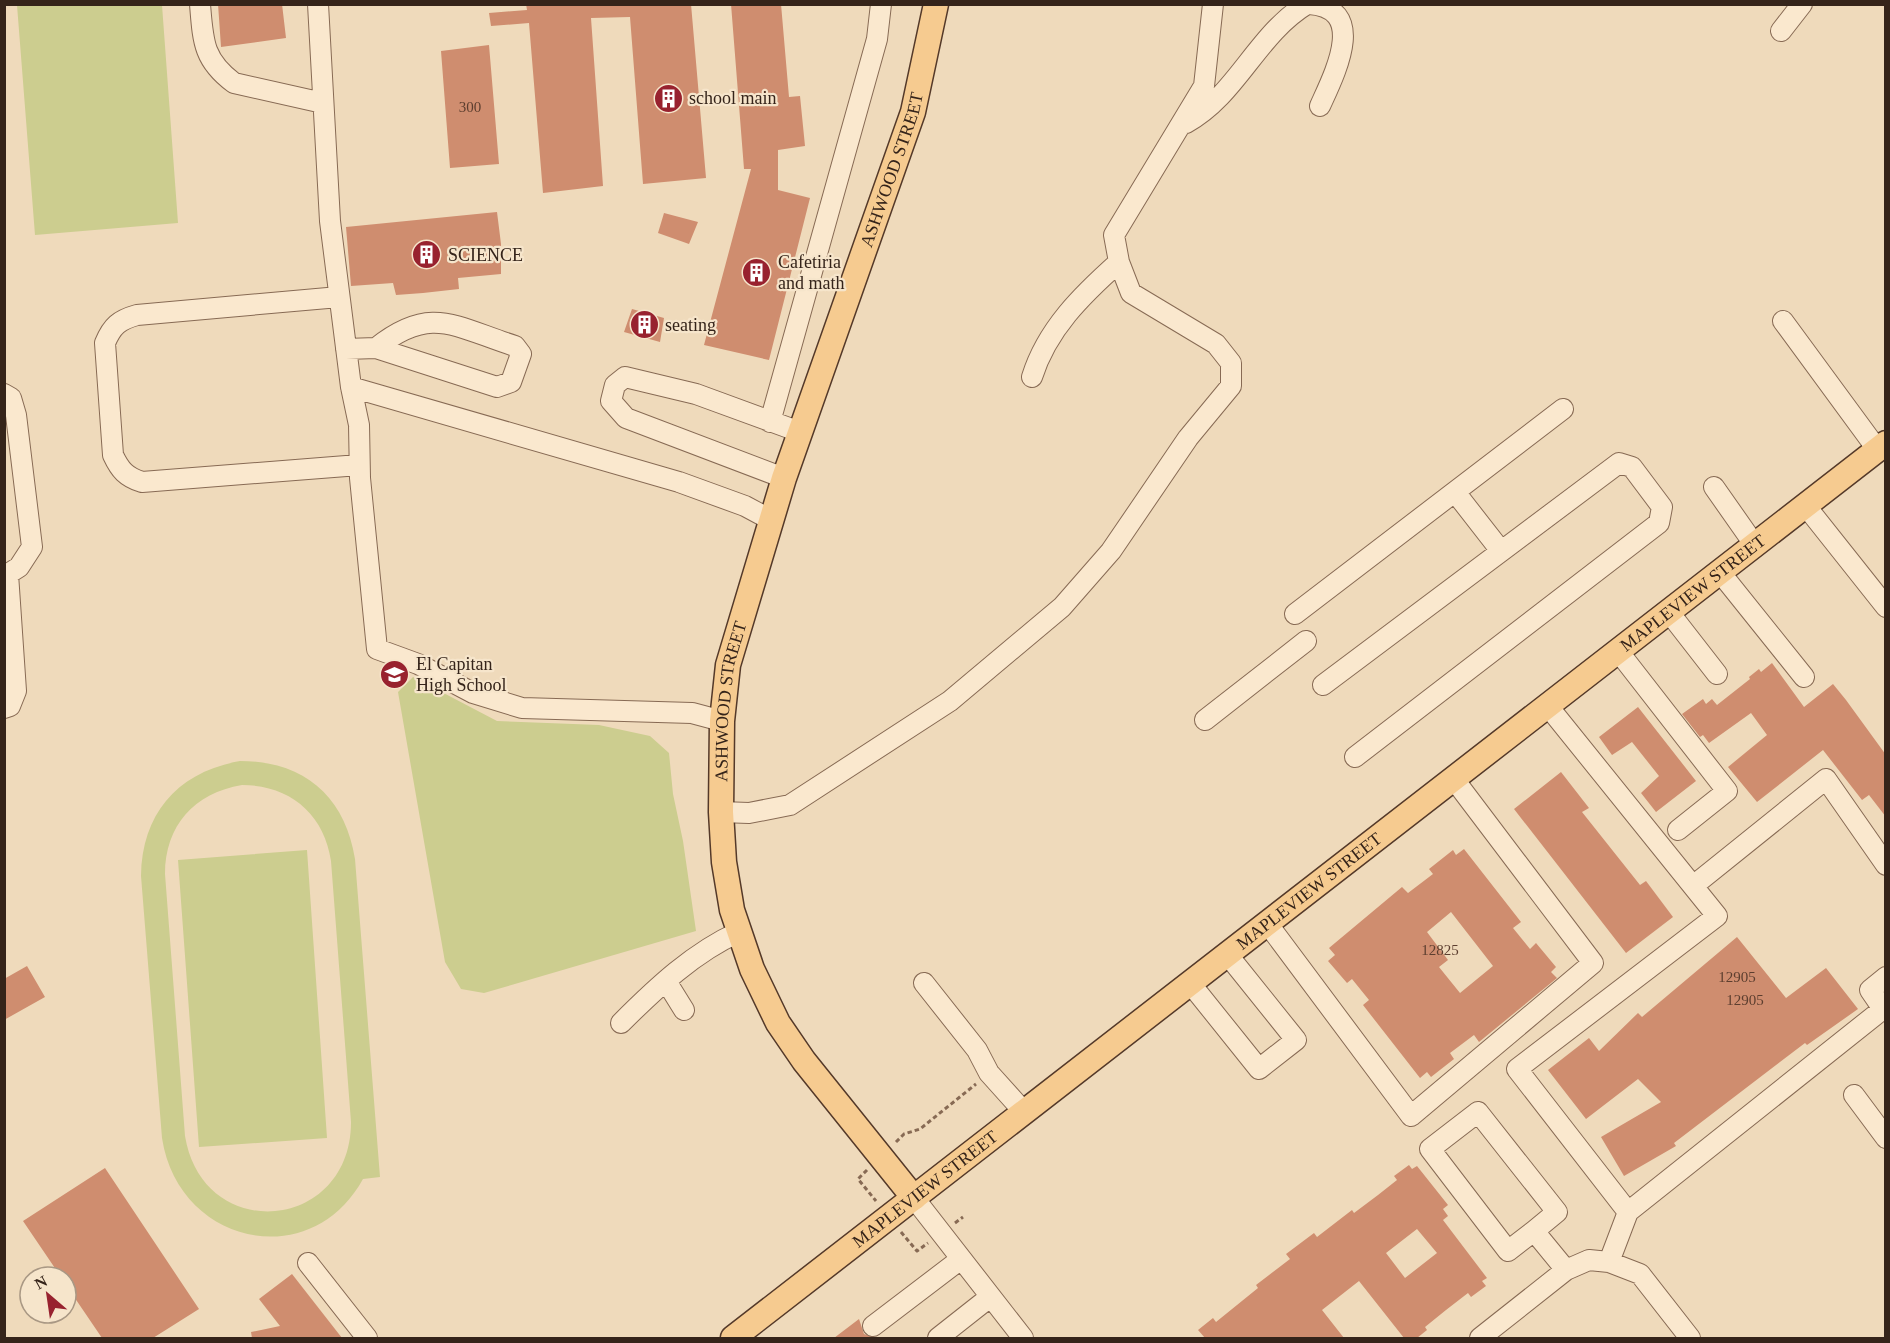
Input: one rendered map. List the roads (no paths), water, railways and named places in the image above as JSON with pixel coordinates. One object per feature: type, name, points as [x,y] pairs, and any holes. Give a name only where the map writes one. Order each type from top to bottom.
[{"type":"main road","name":"ASHWOOD STREET","points":[[914,1198],[804,1060],[778,1023],[752,969],[732,910],[724,862],[722,721],[728,665],[771,520],[913,112],[936,4]]},
{"type":"main road","name":"MAPLEVIEW STREET","points":[[733,1338],[1881,446]]},
{"type":"street","points":[[200,4],[203,45],[211,62],[223,75],[234,83],[323,103]]},
{"type":"street","points":[[318,4],[330,221],[358,425],[359,465],[377,650],[418,664],[473,693],[522,708],[692,713],[722,721]]},
{"type":"street","points":[[770,422],[877,39],[881,4]]},
{"type":"street","points":[[722,813],[749,813],[790,805],[950,701],[1062,607],[1111,551],[1188,438],[1231,386],[1232,363],[1216,344],[1131,293],[1119,262],[1114,235],[1204,86],[1213,4]]},
{"type":"street","points":[[1180,126],[1214,103],[1269,36],[1289,15],[1308,4],[1324,5],[1337,16],[1344,33],[1341,58],[1320,106]]},
{"type":"street","points":[[1781,31],[1802,4]]},
{"type":"street","points":[[1032,377],[1038,355],[1058,324],[1090,288],[1119,262]]},
{"type":"street","points":[[339,297],[137,315],[121,319],[111,329],[105,343],[113,455],[118,467],[128,477],[142,482],[359,465]]},
{"type":"street","points":[[346,349],[376,348],[497,387],[511,382],[521,354],[515,345],[443,322],[428,321],[404,328],[376,348]]},
{"type":"street","points":[[1783,321],[1881,446]]},
{"type":"street","points":[[784,478],[644,427],[626,418],[611,401],[615,385],[625,377],[696,394],[800,432]]},
{"type":"street","points":[[351,387],[679,482],[745,506],[771,520]]},
{"type":"street","points":[[4,394],[11,398],[16,415],[32,547],[18,567],[6,575],[16,691],[10,706],[4,708]]},
{"type":"street","points":[[1295,614],[1563,409]]},
{"type":"street","points":[[1323,685],[1619,463],[1632,467],[1662,507],[1659,523],[1653,528],[1355,757]]},
{"type":"street","points":[[1714,487],[1754,544]]},
{"type":"street","points":[[1455,492],[1501,551]]},
{"type":"street","points":[[1805,505],[1886,607]]},
{"type":"street","points":[[1719,571],[1803,677]]},
{"type":"street","points":[[1668,611],[1717,674]]},
{"type":"street","points":[[1204,720],[1306,641]]},
{"type":"street","points":[[1617,651],[1727,791],[1678,830]]},
{"type":"street","points":[[1547,705],[1717,916],[1517,1069],[1628,1212]]},
{"type":"street","points":[[1267,923],[1411,1116],[1593,963],[1453,778]]},
{"type":"street","points":[[1693,886],[1826,779],[1886,865]]},
{"type":"street","points":[[621,1023],[666,981],[704,951],[739,932]]},
{"type":"street","points":[[1190,983],[1258,1069],[1296,1040],[1227,954]]},
{"type":"street","points":[[1609,1262],[1628,1212],[1883,1009],[1870,990],[1886,977]]},
{"type":"street","points":[[666,981],[684,1010]]},
{"type":"street","points":[[924,984],[977,1050],[989,1073],[1024,1112]]},
{"type":"street","points":[[1854,1095],[1886,1138]]},
{"type":"street","points":[[1478,1112],[1557,1212],[1534,1231],[1508,1251],[1430,1149],[1478,1112]]},
{"type":"street","name":"ASHWOOD STREET","points":[[914,1198],[1023,1338]]},
{"type":"street","points":[[1534,1231],[1566,1270]]},
{"type":"street","points":[[873,1326],[961,1258]]},
{"type":"street","points":[[1480,1338],[1566,1270],[1589,1260],[1609,1262],[1640,1274],[1690,1338]]},
{"type":"street","points":[[308,1263],[367,1338]]},
{"type":"street","points":[[938,1338],[990,1297]]},
{"type":"place","name":"school main","points":[[668,98]]},
{"type":"place","name":"SCIENCE","points":[[427,255]]},
{"type":"place","name":"Cafetiria and math","points":[[757,272]]},
{"type":"place","name":"seating","points":[[644,325]]},
{"type":"place","name":"El Capitan High School","points":[[395,674]]}]
